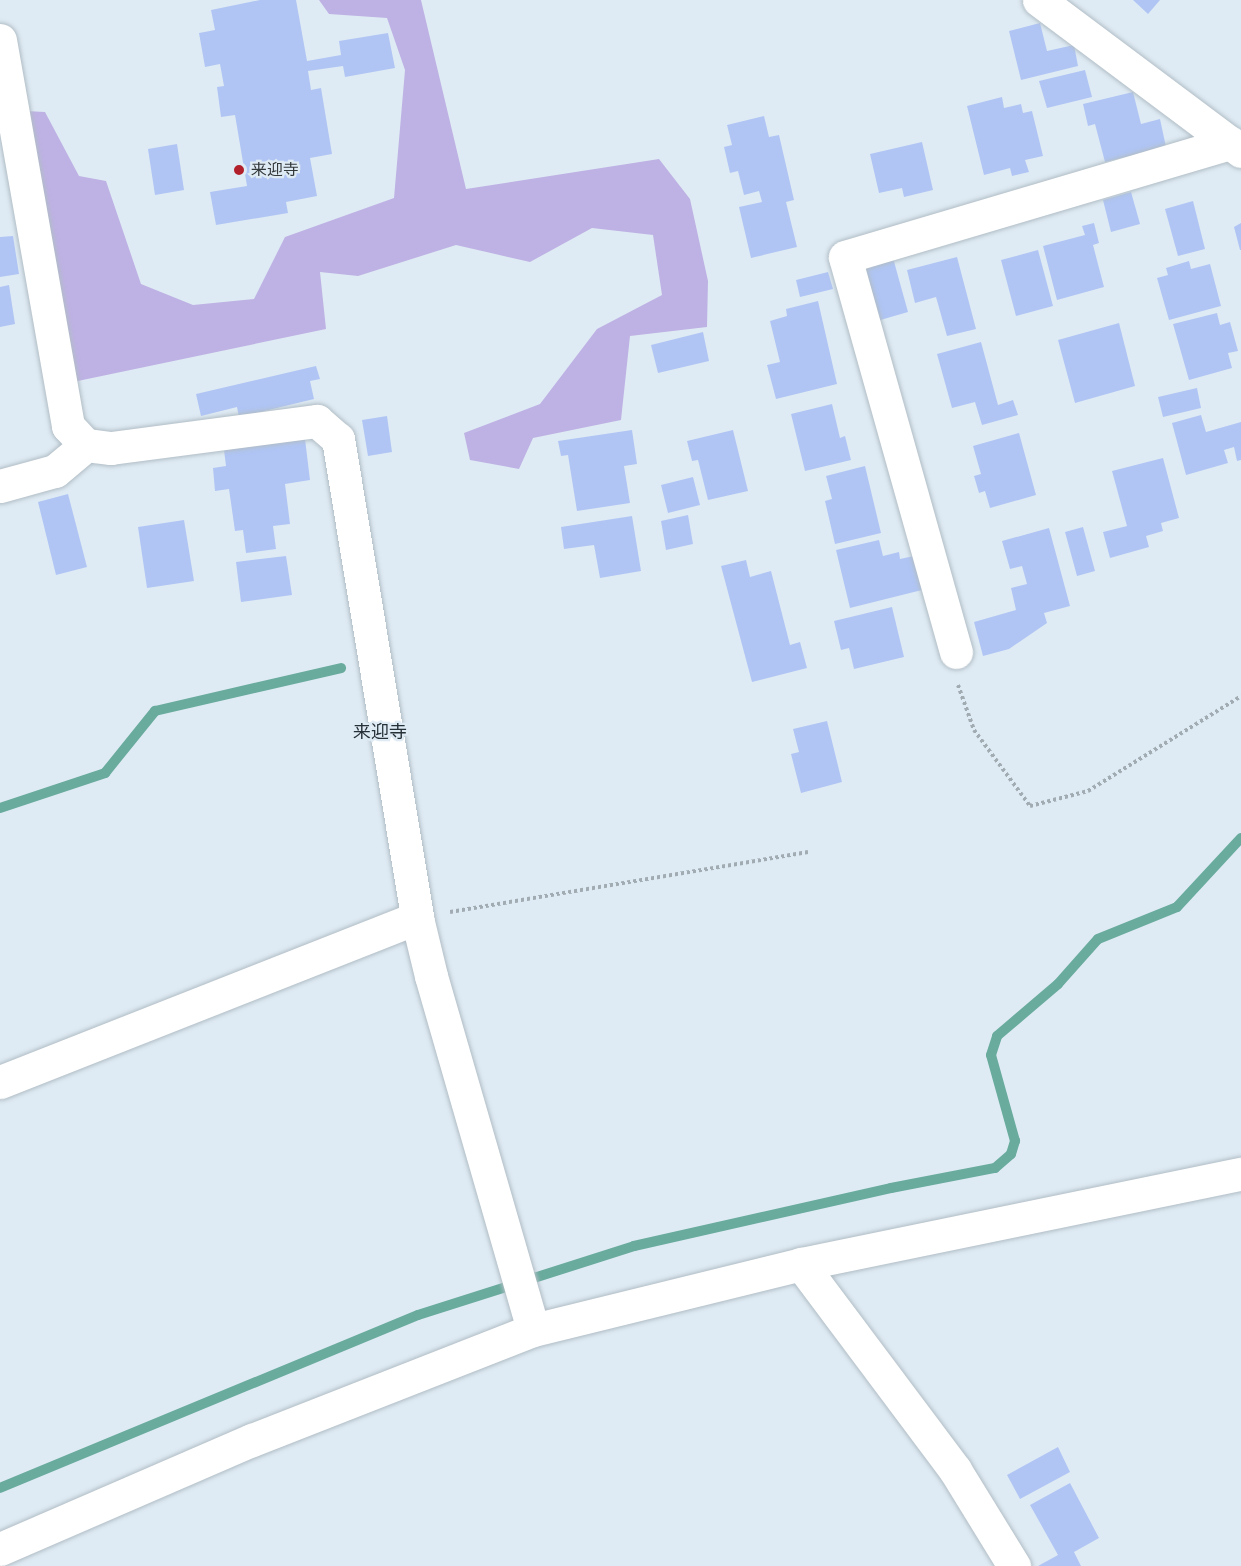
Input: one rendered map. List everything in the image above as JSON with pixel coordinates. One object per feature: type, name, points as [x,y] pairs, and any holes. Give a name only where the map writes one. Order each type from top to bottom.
[{"type":"street","points":[[1040,0],[1235,147]]},
{"type":"street","points":[[0,40],[68,426],[86,445],[111,448],[317,421],[338,439],[417,918],[533,1330]]},
{"type":"street","points":[[956,652],[845,257],[1235,147]]},
{"type":"street","points":[[0,486],[55,471],[86,445]]},
{"type":"street","points":[[0,1082],[417,918]]},
{"type":"street","points":[[0,1549],[252,1440],[533,1330],[801,1264],[1241,1174]]},
{"type":"street","points":[[801,1264],[956,1470],[1014,1566]]},
{"type":"path","points":[[956,652],[953,670],[974,730],[1030,806],[1088,791],[1241,696]]},
{"type":"path","points":[[417,918],[808,852]]},
{"type":"shaded area","points":[[319,0],[421,0],[466,189],[659,159],[690,199],[708,281],[707,327],[630,336],[621,420],[533,438],[519,469],[470,460],[464,433],[540,404],[597,329],[662,295],[653,235],[592,228],[530,262],[456,245],[358,276],[320,272],[326,329],[73,382],[25,111],[45,112],[79,176],[106,181],[141,284],[193,305],[254,299],[285,237],[394,198],[405,70],[387,18],[329,14]]},
{"type":"building","points":[[260,0],[296,0],[307,61],[341,55],[339,41],[388,33],[395,68],[345,77],[343,66],[308,71],[311,90],[321,88],[332,154],[310,158],[317,196],[286,202],[288,213],[216,225],[210,192],[247,186],[235,115],[221,117],[217,87],[224,86],[220,64],[205,67],[199,33],[215,30],[211,10]]},
{"type":"building","points":[[1133,0],[1160,0],[1148,14]]},
{"type":"building","points":[[1040,23],[1047,51],[1074,45],[1078,66],[1021,80],[1009,31]]},
{"type":"building","points":[[1085,70],[1092,97],[1047,108],[1039,81]]},
{"type":"building","points":[[1133,92],[1141,124],[1160,119],[1166,147],[1105,162],[1095,124],[1088,126],[1083,104]]},
{"type":"building","points":[[1002,97],[1004,108],[1021,104],[1023,113],[1032,111],[1043,156],[1025,160],[1029,172],[1012,176],[1010,168],[984,175],[967,106]]},
{"type":"building","points":[[764,116],[769,137],[779,135],[794,200],[786,202],[797,247],[751,258],[739,207],[762,202],[759,191],[744,195],[738,171],[730,173],[724,147],[732,145],[727,125]]},
{"type":"building","points":[[922,142],[933,190],[904,197],[902,188],[879,193],[870,154]]},
{"type":"building","points":[[177,144],[184,190],[155,195],[148,149]]},
{"type":"building","points":[[1131,192],[1140,224],[1111,232],[1103,200]]},
{"type":"building","points":[[1193,201],[1205,249],[1178,256],[1165,209]]},
{"type":"building","points":[[1094,223],[1099,243],[1093,245],[1104,287],[1057,300],[1043,246],[1085,235],[1082,226]]},
{"type":"building","points":[[1241,223],[1241,250],[1240,250],[1234,227]]},
{"type":"building","points":[[13,236],[19,274],[0,277],[0,237]]},
{"type":"building","points":[[1038,250],[1053,306],[1016,316],[1001,260]]},
{"type":"building","points":[[957,257],[976,329],[947,336],[936,297],[915,303],[907,270]]},
{"type":"building","points":[[893,258],[908,312],[877,321],[862,266]]},
{"type":"building","points":[[1189,261],[1191,269],[1210,264],[1221,306],[1169,320],[1157,278],[1168,275],[1166,268]]},
{"type":"building","points":[[828,272],[833,289],[800,297],[796,280]]},
{"type":"building","points":[[9,285],[15,324],[0,327],[0,287]]},
{"type":"building","points":[[818,301],[837,384],[776,399],[767,365],[780,362],[770,321],[787,316],[786,309]]},
{"type":"building","points":[[1217,313],[1220,325],[1230,322],[1238,351],[1228,353],[1232,368],[1189,380],[1173,324]]},
{"type":"building","points":[[1119,323],[1135,386],[1075,403],[1058,340]]},
{"type":"building","points":[[703,332],[709,361],[658,373],[651,345]]},
{"type":"building","points":[[981,342],[998,405],[1013,400],[1018,415],[982,425],[975,402],[952,408],[937,354]]},
{"type":"building","points":[[316,366],[320,379],[310,381],[314,399],[239,417],[237,407],[201,416],[196,394]]},
{"type":"building","points":[[1197,388],[1201,408],[1163,417],[1158,397]]},
{"type":"building","points":[[832,404],[840,438],[845,436],[851,460],[805,471],[791,414]]},
{"type":"building","points":[[1201,415],[1206,432],[1241,422],[1241,460],[1237,461],[1234,447],[1224,450],[1228,463],[1186,475],[1172,423]]},
{"type":"building","points":[[387,416],[392,452],[368,456],[362,420]]},
{"type":"building","points":[[632,430],[637,464],[624,466],[630,503],[577,511],[568,455],[561,456],[558,441]]},
{"type":"building","points":[[733,430],[748,491],[708,500],[698,460],[692,461],[687,441]]},
{"type":"building","points":[[1019,433],[1036,495],[990,508],[985,491],[979,493],[974,476],[981,474],[973,446]]},
{"type":"building","points":[[305,439],[310,480],[285,484],[290,524],[273,526],[276,549],[246,553],[243,530],[235,531],[229,489],[215,491],[213,468],[226,466],[224,450]]},
{"type":"building","points":[[1163,458],[1179,518],[1161,523],[1163,531],[1146,536],[1149,547],[1110,558],[1103,532],[1127,526],[1112,471]]},
{"type":"building","points":[[865,466],[881,533],[835,544],[825,501],[832,499],[826,476]]},
{"type":"building","points":[[693,477],[700,505],[668,513],[661,485]]},
{"type":"building","points":[[68,494],[87,567],[56,575],[38,502]]},
{"type":"building","points":[[688,515],[693,544],[666,550],[661,521]]},
{"type":"building","points":[[632,516],[641,571],[600,578],[594,545],[564,549],[561,527]]},
{"type":"building","points":[[184,520],[194,581],[147,588],[138,527]]},
{"type":"building","points":[[1083,527],[1095,571],[1077,576],[1065,532]]},
{"type":"building","points":[[1049,528],[1070,606],[1044,613],[1047,623],[1009,649],[983,656],[974,622],[1016,610],[1011,588],[1027,584],[1022,566],[1010,569],[1002,541]]},
{"type":"building","points":[[879,540],[883,556],[899,552],[900,559],[914,556],[922,590],[850,608],[836,550]]},
{"type":"building","points":[[286,556],[292,595],[241,602],[236,562]]},
{"type":"building","points":[[746,560],[750,577],[771,571],[790,645],[800,642],[807,668],[752,682],[721,566]]},
{"type":"building","points":[[892,607],[904,657],[854,669],[849,648],[841,650],[834,621]]},
{"type":"building","points":[[827,721],[842,782],[801,793],[791,754],[799,752],[793,729]]},
{"type":"building","points":[[1058,1447],[1070,1472],[1020,1499],[1007,1475]]},
{"type":"building","points":[[1070,1483],[1099,1538],[1074,1552],[1081,1566],[1038,1566],[1058,1555],[1030,1505]]},
{"type":"waterway","points":[[0,808],[105,773],[155,711],[341,668]]},
{"type":"waterway","points":[[0,1488],[418,1315],[634,1246],[891,1188],[995,1168],[1011,1154],[1015,1141],[991,1055],[997,1036],[1058,984],[1098,939],[1177,907],[1241,838]]},
{"type":"place","name":"来迎寺","points":[[239,170]]},
{"type":"district","name":"来迎寺","points":[[380,732]]}]
